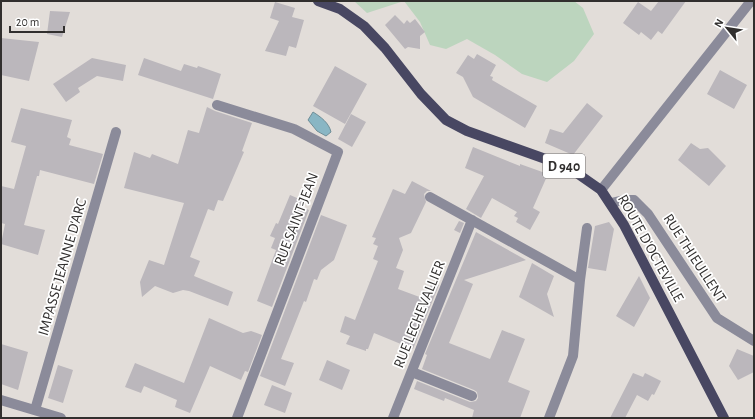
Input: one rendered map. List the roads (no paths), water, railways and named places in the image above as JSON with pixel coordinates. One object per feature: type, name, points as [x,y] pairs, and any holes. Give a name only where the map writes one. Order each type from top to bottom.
[{"type":"main road","name":"ROUTE D'OCTEVILLE","points":[[318,1],[340,9],[364,26],[385,48],[421,94],[446,120],[467,131],[568,167],[601,190],[611,203],[724,418]]},
{"type":"street","points":[[601,190],[751,1]]},
{"type":"street","name":"RUE SAINT-JEAN","points":[[217,105],[294,129],[338,152],[237,418]]},
{"type":"street","name":"IMPASSE JEANNE D'ARC","points":[[36,410],[116,132]]},
{"type":"street","points":[[430,197],[580,280]]},
{"type":"street","name":"RUE THIEULLENT","points":[[611,203],[624,200],[634,200],[648,214],[717,318],[754,341]]},
{"type":"street","name":"RUE LECHEVALLIER","points":[[393,418],[472,220]]},
{"type":"street","points":[[549,418],[573,356],[580,280],[587,228]]},
{"type":"street","points":[[412,372],[472,396]]},
{"type":"street","points":[[1,400],[61,418]]},
{"type":"water","points":[[313,112],[327,123],[331,132],[326,136],[317,131],[308,120]]}]
